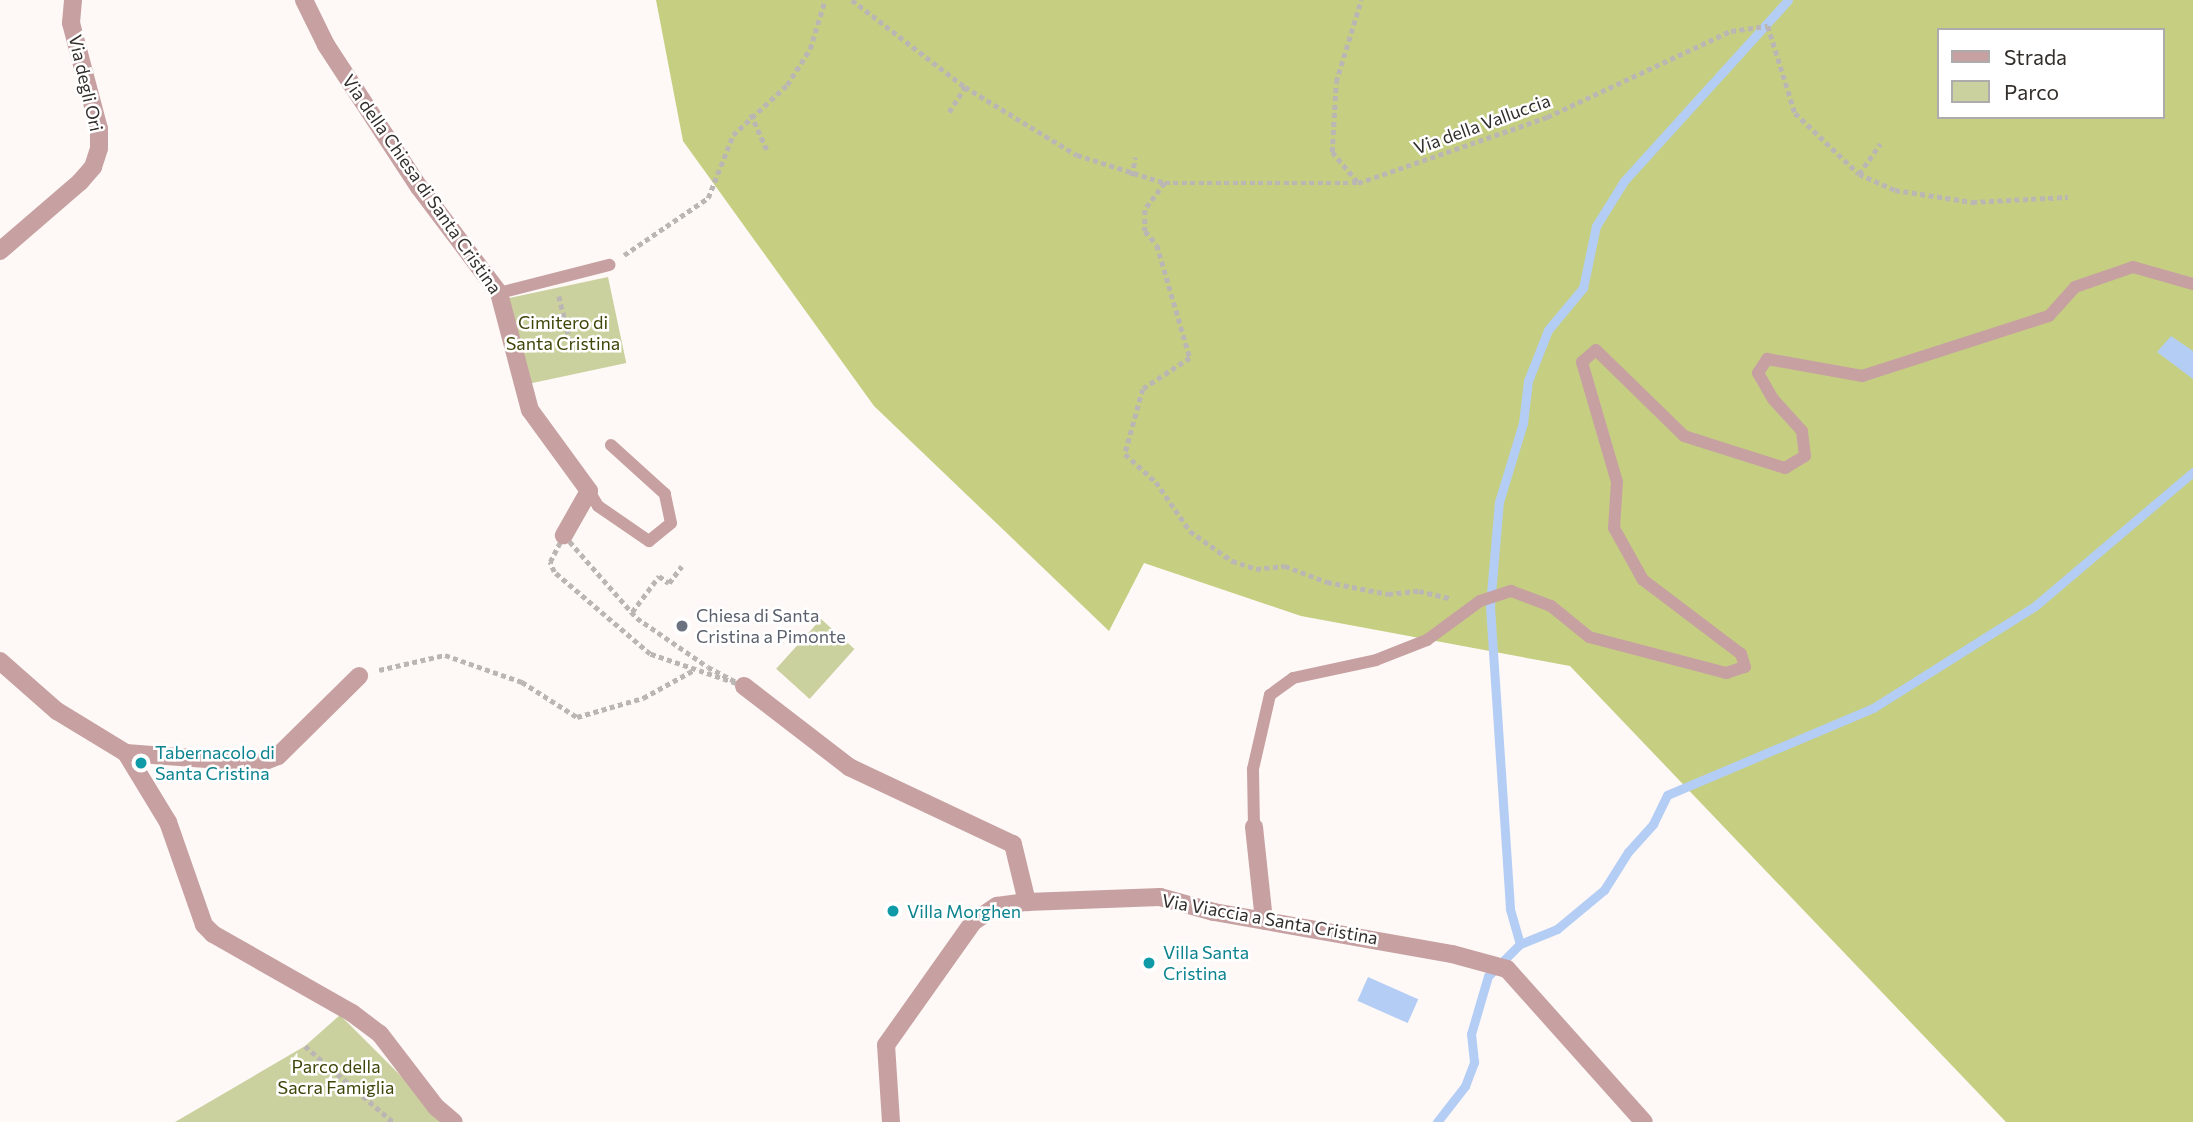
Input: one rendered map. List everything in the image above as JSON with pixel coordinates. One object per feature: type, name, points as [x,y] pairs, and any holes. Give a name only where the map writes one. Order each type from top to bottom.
[{"type":"street","name":"Via degli Ori","points":[[0,251],[80,182],[93,167],[99,149],[99,129],[71,23],[73,0]]},
{"type":"street","name":"Via della Chiesa di Santa Cristina","points":[[304,0],[326,45],[419,187],[499,293],[530,410],[589,491]]},
{"type":"street","points":[[564,535],[589,491]]},
{"type":"street","points":[[0,661],[57,710],[126,753],[169,822],[204,925],[380,1034],[436,1107],[454,1122]]},
{"type":"street","points":[[126,753],[260,763],[278,755],[359,676]]},
{"type":"street","points":[[744,686],[849,767],[1013,844],[1027,902]]},
{"type":"street","points":[[1254,827],[1264,920]]},
{"type":"street","name":"Via Viaccia a Santa Cristina","points":[[891,1122],[886,1045],[972,922],[997,906],[1027,902],[1160,897],[1214,912],[1440,951],[1507,970],[1644,1122]]},
{"type":"lane","points":[[499,293],[609,265]]},
{"type":"lane","points":[[1254,827],[1254,769],[1270,695],[1293,678],[1376,660],[1427,640],[1480,601],[1511,591],[1551,606],[1588,637],[1726,673],[1745,667],[1741,654],[1643,580],[1614,528],[1617,482],[1582,362],[1596,350],[1684,436],[1785,468],[1805,456],[1802,431],[1773,399],[1758,373],[1767,359],[1862,376],[2049,316],[2075,287],[2133,267],[2193,284]]},
{"type":"lane","points":[[589,491],[597,506],[649,541],[671,523],[665,494],[611,445]]},
{"type":"path","points":[[609,265],[708,198],[733,135],[751,114],[786,85],[810,49],[825,0]]},
{"type":"path","name":"Via della Valluccia","points":[[852,0],[965,87],[1077,155],[1132,176],[1165,183],[1358,183],[1547,117],[1731,31],[1768,26],[1795,113],[1859,174],[1895,190],[1972,202],[2068,197]]},
{"type":"path","points":[[1358,183],[1332,152],[1336,82],[1361,0]]},
{"type":"path","points":[[949,112],[965,87]]},
{"type":"path","points":[[751,114],[768,152]]},
{"type":"path","points":[[1859,174],[1880,144]]},
{"type":"path","points":[[1132,176],[1135,157]]},
{"type":"path","points":[[1165,183],[1145,210],[1145,231],[1157,245],[1190,358],[1143,389],[1125,454],[1156,482],[1190,531],[1232,561],[1255,569],[1285,566],[1327,582],[1388,594],[1419,591],[1480,601]]},
{"type":"path","points":[[555,278],[571,345]]},
{"type":"path","points":[[564,535],[632,612],[667,640],[744,686],[650,654],[554,572],[550,562],[564,535]]},
{"type":"path","points":[[632,612],[659,576],[669,583],[682,566]]},
{"type":"path","points":[[359,676],[445,655],[522,682],[577,717],[643,698],[695,670]]},
{"type":"path","points":[[305,1046],[393,1122]]},
{"type":"green space","points":[[656,0],[2193,0],[2193,1122],[2006,1122],[1570,666],[1301,616],[1144,563],[1109,631],[874,406],[683,141]]},
{"type":"green space","name":"Cimitero di Santa Cristina","points":[[608,277],[626,363],[526,384],[507,298]]},
{"type":"green space","points":[[821,619],[854,649],[810,699],[776,669]]},
{"type":"green space","name":"Parco della Sacra Famiglia","points":[[340,1015],[447,1122],[175,1122],[305,1046]]},
{"type":"water","points":[[2171,336],[2193,351],[2193,379],[2157,352]]},
{"type":"water","points":[[1368,977],[1418,999],[1408,1023],[1357,1001]]},
{"type":"waterway","points":[[1520,944],[1510,908],[1490,606],[1499,502],[1523,423],[1528,381],[1548,330],[1583,288],[1596,226],[1624,181],[1788,0]]},
{"type":"waterway","points":[[1437,1122],[1465,1086],[1474,1062],[1471,1034],[1488,976],[1520,944],[1557,929],[1604,890],[1628,852],[1653,824],[1667,795],[1873,708],[2035,606],[2193,472]]},
{"type":"place","name":"Chiesa di Santa Cristina a Pimonte","points":[[682,626]]},
{"type":"place","name":"Tabernacolo di Santa Cristina","points":[[141,763]]},
{"type":"place","name":"Villa Morghen","points":[[893,911]]},
{"type":"place","name":"Villa Santa Cristina","points":[[1149,963]]}]
